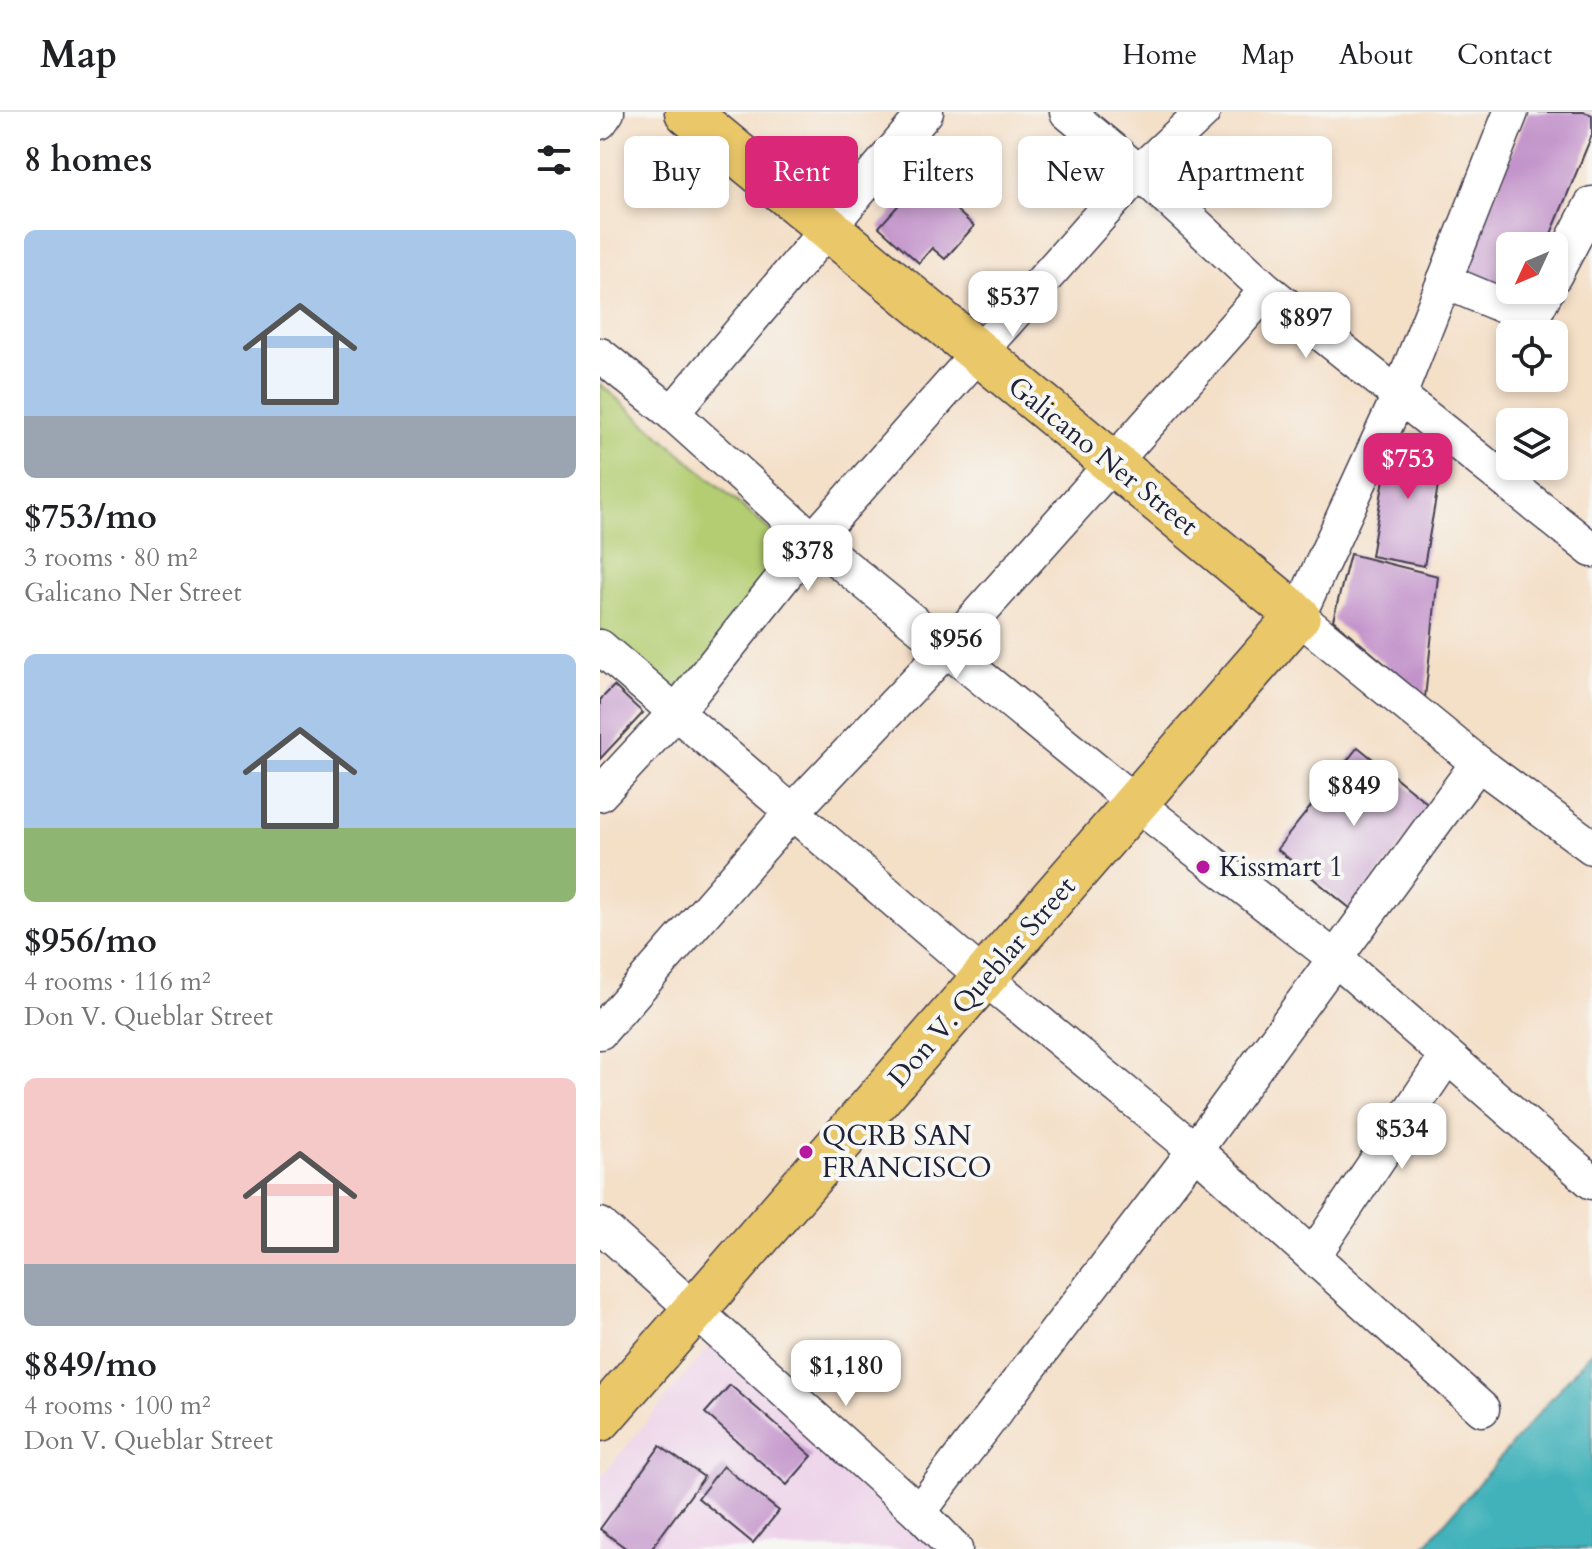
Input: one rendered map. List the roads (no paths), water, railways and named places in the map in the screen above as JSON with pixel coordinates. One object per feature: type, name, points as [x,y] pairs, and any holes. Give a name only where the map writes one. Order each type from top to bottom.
[{"type":"main road","name":"Galicano Ner Street","points":[[687,112],[979,356],[1112,460],[1298,616]]},
{"type":"main road","name":"Don V. Queblar Street","points":[[600,1419],[1138,805],[1298,616]]},
{"type":"street","points":[[600,122],[607,112]]},
{"type":"street","points":[[672,413],[926,112]]},
{"type":"street","points":[[1067,112],[1139,172],[1267,290],[1398,398],[1592,550]]},
{"type":"street","points":[[600,794],[676,712],[813,540],[1139,172],[1203,112]]},
{"type":"street","points":[[1511,112],[1398,398],[1298,616],[1478,763],[1592,847]]},
{"type":"street","points":[[1568,249],[1592,204]]},
{"type":"street","points":[[1444,281],[1496,303]]},
{"type":"street","points":[[600,1032],[792,812],[948,648],[1112,460],[1267,290]]},
{"type":"street","points":[[1499,304],[1532,318],[1540,304]]},
{"type":"street","points":[[600,355],[672,413],[813,540],[1138,805],[1336,959],[1592,1182]]},
{"type":"street","points":[[600,647],[985,978],[1195,1150],[1482,1409]]},
{"type":"street","points":[[919,1512],[1195,1150],[1478,763]]},
{"type":"street","points":[[1313,1256],[1368,1169],[1447,1056]]},
{"type":"street","points":[[600,1225],[919,1512],[955,1549]]},
{"type":"water","points":[[1592,1351],[1592,1549],[1422,1549]]},
{"type":"place","name":"Kissmart 1","points":[[1203,867]]},
{"type":"place","name":"QCRB SAN FRANCISCO","points":[[806,1152]]}]
